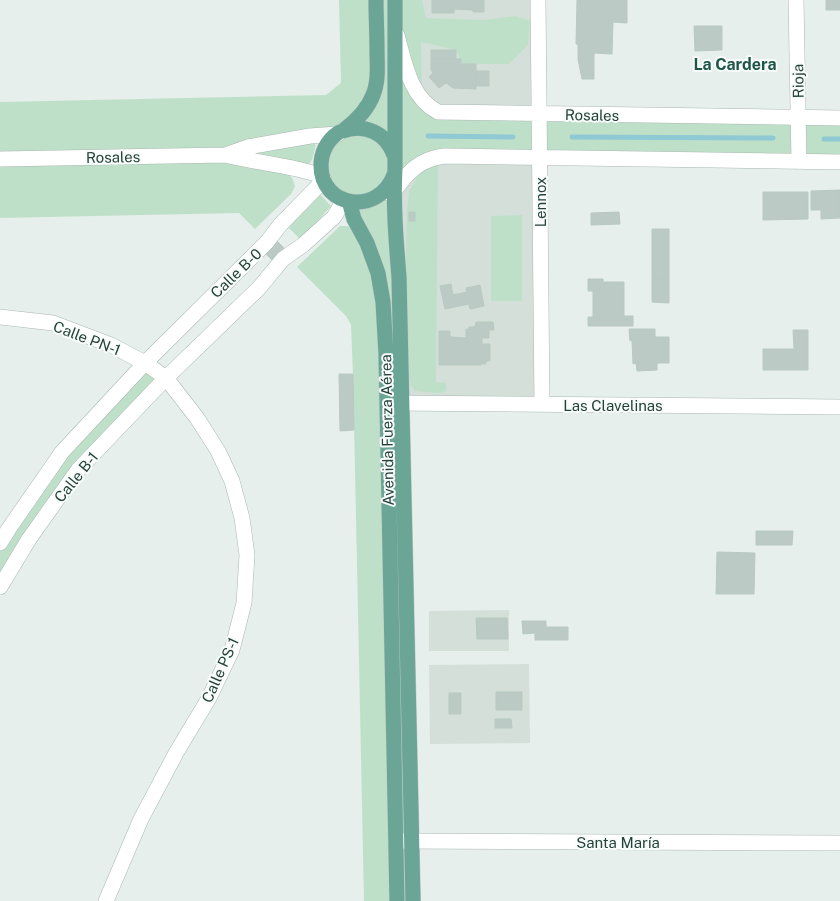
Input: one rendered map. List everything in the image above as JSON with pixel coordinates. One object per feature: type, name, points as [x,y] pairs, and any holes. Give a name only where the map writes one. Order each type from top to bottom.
[{"type":"main road","points":[[323,178],[321,167],[327,144],[358,117],[368,106],[374,94],[378,71],[376,0]]},
{"type":"main road","name":"Avenida Fuerza Aérea","points":[[395,0],[394,219],[402,403],[412,901]]},
{"type":"main road","points":[[340,132],[365,128],[378,133],[391,148],[395,164],[394,175],[388,187],[375,199],[366,202],[346,201]]},
{"type":"main road","name":"Avenida Fuerza Aérea","points":[[323,178],[328,188],[346,201],[367,243],[378,273],[383,302],[397,901]]},
{"type":"street","name":"Lennox","points":[[538,0],[542,404]]},
{"type":"street","name":"Rioja","points":[[796,0],[799,162]]},
{"type":"street","name":"Rosales","points":[[396,32],[412,84],[420,98],[438,112],[840,118]]},
{"type":"street","name":"Rosales","points":[[225,155],[248,147],[340,132]]},
{"type":"street","name":"Rosales","points":[[0,159],[225,155],[306,170],[323,178]]},
{"type":"street","points":[[375,199],[394,191],[408,174],[424,161],[444,156],[840,162]]},
{"type":"street","name":"Calle B-0","points":[[145,363],[267,242],[323,178]]},
{"type":"street","name":"Calle B-0","points":[[166,378],[259,288],[283,259],[303,245],[334,217],[346,201]]},
{"type":"street","name":"Calle PN-1","points":[[0,316],[53,323],[111,345],[145,363],[166,378]]},
{"type":"street","name":"Calle B-1","points":[[0,543],[62,452],[145,363]]},
{"type":"street","name":"Calle B-1","points":[[0,587],[29,539],[78,470],[166,378]]},
{"type":"street","name":"Calle PS-1","points":[[106,901],[142,819],[176,753],[209,698],[232,650],[244,603],[247,556],[242,518],[232,481],[218,450],[197,418],[166,378]]},
{"type":"street","name":"Las Clavelinas","points":[[386,403],[840,407]]},
{"type":"street","name":"Santa María","points":[[396,841],[840,843]]},
{"type":"shaded area","points":[[395,0],[538,0],[539,114],[448,113],[412,84]]},
{"type":"shaded area","points":[[540,158],[542,404],[402,403],[394,219],[402,182],[425,161]]},
{"type":"shaded area","points":[[509,610],[509,651],[429,651],[429,611]]},
{"type":"shaded area","points":[[529,664],[530,743],[430,744],[429,665]]},
{"type":"green space","points":[[339,0],[395,0],[396,32],[430,107],[840,118],[840,162],[444,156],[394,191],[413,901],[397,901],[386,354],[367,243],[324,180],[332,138],[248,147],[0,159],[0,102],[326,95],[341,83]]},
{"type":"green space","points":[[400,0],[422,0],[426,18],[483,20],[516,16],[530,21],[528,45],[509,64],[462,64],[456,50],[421,42],[422,93],[405,44]]},
{"type":"green space","points":[[313,143],[316,145],[309,164],[247,152]]},
{"type":"green space","points":[[438,161],[436,382],[446,383],[446,391],[440,393],[415,391],[411,386],[405,295],[409,191],[422,169]]},
{"type":"green space","points":[[190,162],[232,163],[287,172],[295,186],[291,194],[255,229],[239,213],[0,218],[0,166]]},
{"type":"green space","points":[[318,192],[331,206],[301,240],[289,228]]},
{"type":"green space","points":[[522,215],[522,301],[491,301],[491,216]]},
{"type":"green space","points":[[340,226],[348,226],[361,244],[372,277],[379,311],[391,901],[364,901],[351,325],[346,316],[297,267]]},
{"type":"green space","points":[[145,363],[166,378],[78,470],[0,587],[0,543],[10,527]]},
{"type":"building","points":[[432,0],[484,0],[484,12],[454,9],[454,13],[432,13]]},
{"type":"building","points":[[577,0],[627,0],[627,23],[613,22],[612,54],[594,53],[594,79],[582,79],[578,59],[578,44],[576,44]]},
{"type":"building","points":[[826,0],[840,0],[840,10],[826,10]]},
{"type":"building","points":[[694,26],[722,26],[722,50],[695,51]]},
{"type":"building","points":[[431,50],[456,50],[456,59],[431,59]]},
{"type":"building","points":[[431,59],[461,59],[461,64],[476,64],[476,89],[453,88],[446,83],[439,88],[429,77],[433,73],[431,70]]},
{"type":"building","points":[[476,71],[489,71],[489,86],[476,86]]},
{"type":"building","points":[[840,190],[840,218],[821,219],[821,210],[811,210],[811,191]]},
{"type":"building","points":[[763,192],[808,192],[808,219],[763,220]]},
{"type":"building","points":[[409,212],[415,212],[415,221],[409,221]]},
{"type":"building","points":[[619,212],[620,224],[591,225],[591,213]]},
{"type":"building","points":[[652,229],[669,229],[669,279],[652,279]]},
{"type":"building","points":[[275,239],[284,248],[272,260],[263,251]]},
{"type":"building","points":[[588,279],[603,279],[603,282],[624,282],[624,316],[633,316],[633,326],[588,326],[588,317],[593,317],[593,291],[588,291]]},
{"type":"building","points":[[652,279],[669,279],[669,303],[652,302]]},
{"type":"building","points":[[451,284],[453,295],[467,292],[466,288],[480,285],[484,306],[470,309],[469,304],[445,309],[440,286]]},
{"type":"building","points":[[476,322],[493,322],[494,330],[489,330],[489,338],[482,338],[482,344],[490,344],[490,361],[486,361],[486,364],[481,365],[439,365],[439,331],[450,331],[450,337],[466,338],[466,329],[475,327]]},
{"type":"building","points":[[629,329],[655,329],[655,337],[669,337],[669,363],[657,363],[657,370],[637,371],[636,363],[633,364],[632,340],[630,341]]},
{"type":"building","points":[[793,330],[808,330],[808,370],[763,370],[763,349],[794,349]]},
{"type":"building","points":[[339,374],[353,374],[354,430],[340,431]]},
{"type":"building","points":[[756,531],[793,531],[792,545],[756,545]]},
{"type":"building","points":[[717,552],[755,553],[754,594],[716,594]]},
{"type":"building","points":[[476,618],[507,618],[508,639],[477,639]]},
{"type":"building","points":[[522,621],[546,621],[546,627],[568,627],[568,640],[535,640],[535,633],[523,634]]},
{"type":"building","points":[[496,692],[522,692],[522,710],[496,710]]},
{"type":"building","points":[[449,693],[461,693],[461,714],[449,714]]},
{"type":"building","points":[[495,719],[511,719],[512,728],[495,728]]},
{"type":"waterway","points":[[428,136],[513,137]]},
{"type":"waterway","points":[[572,137],[773,138]]},
{"type":"waterway","points":[[824,139],[840,139]]},
{"type":"district","name":"La Cardera","points":[[735,64]]}]
